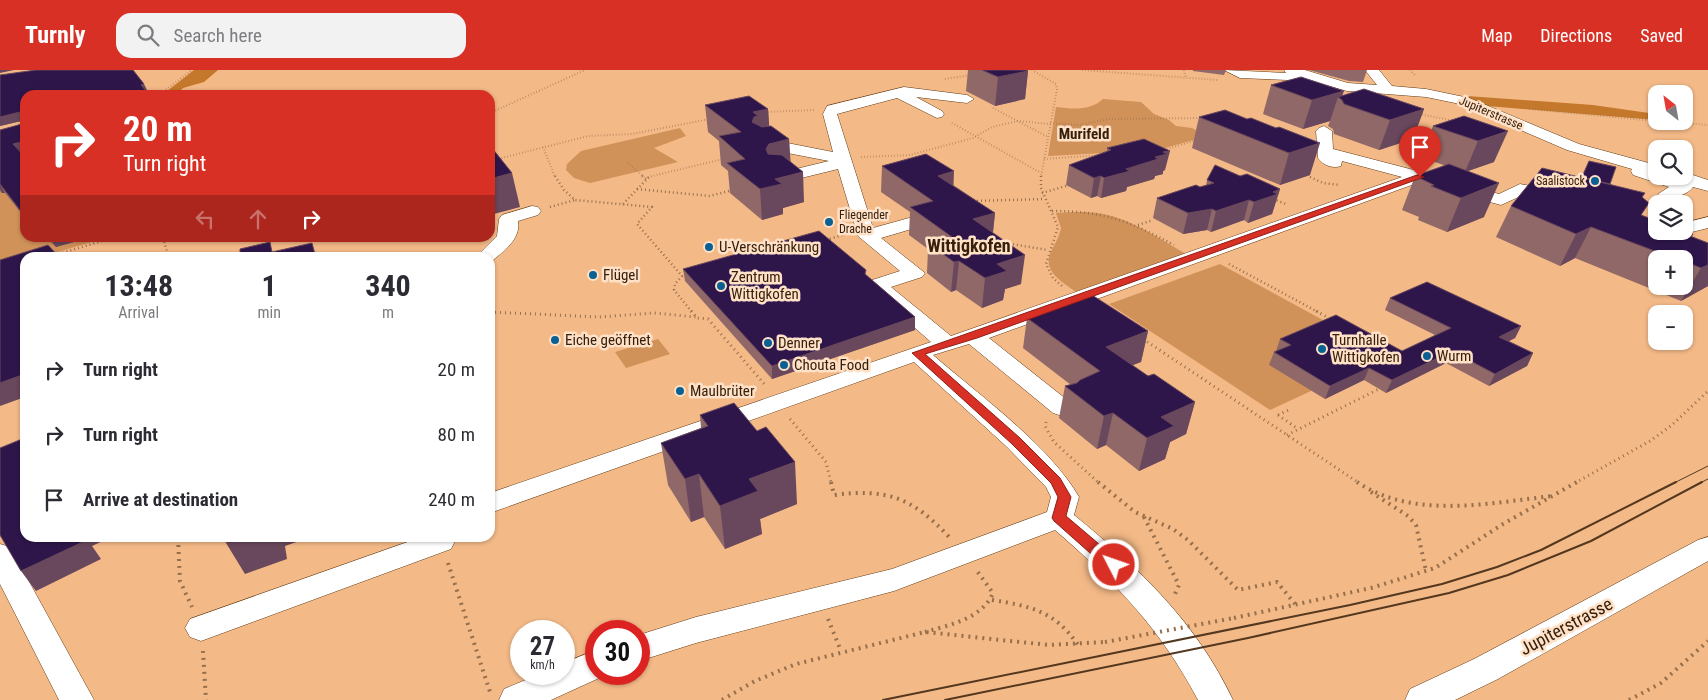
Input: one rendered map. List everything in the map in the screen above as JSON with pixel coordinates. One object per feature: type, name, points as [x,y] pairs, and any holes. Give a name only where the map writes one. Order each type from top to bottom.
[{"type":"street","name":"Jupiterstrasse","points":[[1291,70],[1347,87],[1426,93],[1464,101],[1574,147],[1685,187],[1667,194]]},
{"type":"street","points":[[1372,70],[1389,91]]},
{"type":"street","name":"Jupiterstrasse","points":[[1234,72],[1321,79]]},
{"type":"street","points":[[947,344],[876,285],[914,273],[866,232],[830,114],[832,109],[904,91],[968,98]]},
{"type":"street","points":[[899,93],[936,114]]},
{"type":"street","points":[[900,111],[922,106]]},
{"type":"street","points":[[1324,131],[1323,138],[1326,152],[1501,200],[1514,191],[1531,190],[1576,200]]},
{"type":"street","points":[[763,149],[776,146],[843,160]]},
{"type":"street","points":[[1374,164],[1398,156]]},
{"type":"street","points":[[777,179],[843,160]]},
{"type":"street","points":[[495,501],[918,353],[973,336],[1311,216],[1435,181]]},
{"type":"street","points":[[1693,181],[1708,186]]},
{"type":"street","points":[[491,252],[508,236],[511,229],[508,220],[510,218],[532,211]]},
{"type":"street","points":[[1693,226],[1708,222]]},
{"type":"street","points":[[866,232],[909,224]]},
{"type":"street","points":[[973,336],[1062,408]]},
{"type":"street","points":[[918,353],[1016,441],[1056,481],[1064,497],[1059,518]]},
{"type":"street","points":[[650,645],[718,624],[869,587],[965,556],[1059,518]]},
{"type":"street","points":[[1059,518],[1137,586],[1165,619],[1193,659],[1216,700]]},
{"type":"street","points":[[201,628],[433,542]]},
{"type":"street","name":"Jupiterstrasse","points":[[1422,700],[1486,669],[1708,548]]},
{"type":"street","points":[[0,555],[77,700]]},
{"type":"street","points":[[516,700],[585,669]]},
{"type":"path","points":[[166,90],[192,70]]},
{"type":"path","points":[[495,111],[585,70]]},
{"type":"path","points":[[1032,70],[1056,84],[1057,89],[1041,173],[1042,193],[1058,227],[1045,260],[1048,271],[1058,282],[1081,298]]},
{"type":"path","points":[[1082,70],[1221,80],[1234,72]]},
{"type":"path","points":[[1184,70],[1186,78]]},
{"type":"path","points":[[943,80],[976,74]]},
{"type":"path","points":[[993,108],[1048,137]]},
{"type":"path","points":[[758,112],[832,109]]},
{"type":"path","points":[[1524,109],[1648,120]]},
{"type":"path","points":[[1412,113],[1444,117],[1458,122]]},
{"type":"path","points":[[495,160],[588,136],[642,133],[715,118]]},
{"type":"path","points":[[843,160],[910,155],[976,137],[992,127],[1018,121],[1080,125],[1110,119],[1211,118]]},
{"type":"path","points":[[952,123],[1041,173]]},
{"type":"path","points":[[1693,124],[1708,126]]},
{"type":"path","points":[[1159,151],[1205,138]]},
{"type":"path","points":[[543,148],[557,182],[576,200]]},
{"type":"path","points":[[1044,159],[1103,154]]},
{"type":"path","points":[[623,204],[649,176],[728,158]]},
{"type":"path","points":[[628,163],[646,179]]},
{"type":"path","points":[[1042,193],[1066,186]]},
{"type":"path","points":[[637,189],[710,196],[736,189]]},
{"type":"path","points":[[1268,196],[1311,216]]},
{"type":"path","points":[[967,201],[1045,199]]},
{"type":"path","points":[[532,211],[576,200],[652,207],[637,224],[682,276]]},
{"type":"path","points":[[1052,211],[1099,212],[1120,217],[1202,255],[1336,323]]},
{"type":"path","points":[[1138,225],[1153,220]]},
{"type":"path","points":[[830,247],[823,241],[866,232]]},
{"type":"path","points":[[63,252],[98,242]]},
{"type":"path","points":[[998,246],[1007,243],[1048,250]]},
{"type":"path","points":[[690,276],[682,276],[675,284],[674,290],[696,318]]},
{"type":"path","points":[[495,312],[599,317],[654,313],[708,319],[826,462],[834,496],[850,492],[870,493],[897,496],[912,503],[931,516],[988,584],[992,593],[992,600],[985,608],[968,617],[925,632],[841,651],[775,671],[722,700]]},
{"type":"path","points":[[1138,336],[1408,516],[1416,525],[1426,571]]},
{"type":"path","points":[[1287,435],[1379,389]]},
{"type":"path","points":[[925,632],[1049,645],[1078,645],[1105,642],[1234,618],[1370,588],[1426,571],[1663,432],[1708,391]]},
{"type":"path","points":[[1062,408],[1048,414],[1045,426],[1054,442],[1084,471],[1135,512],[1173,529],[1188,540],[1238,590],[1276,582],[1295,604]]},
{"type":"path","points":[[1291,409],[1278,415],[1299,429]]},
{"type":"path","points":[[1369,490],[1404,499],[1442,505],[1472,505],[1552,496]]},
{"type":"path","points":[[1143,516],[1179,585],[1165,619]]},
{"type":"path","points":[[442,542],[492,700]]},
{"type":"path","points":[[992,600],[1031,606],[1052,616],[1070,632],[1078,645]]},
{"type":"path","points":[[833,632],[841,651]]},
{"type":"path","points":[[1629,700],[1661,684],[1708,642]]},
{"type":"shaded area","points":[[194,70],[218,70],[204,82],[181,90],[168,90]]},
{"type":"shaded area","points":[[1467,96],[1593,105],[1648,113],[1648,119],[1476,105],[1466,101]]},
{"type":"shaded area","points":[[1103,99],[1141,102],[1154,114],[1169,120],[1176,126],[1192,128],[1208,136],[1158,150],[1048,156],[1056,107],[1075,109],[1093,106]]},
{"type":"shaded area","points":[[680,128],[686,136],[654,148],[678,162],[590,183],[574,178],[566,170],[567,164],[581,151]]},
{"type":"shaded area","points":[[20,153],[20,242],[92,242],[58,252],[20,252],[20,260],[0,270],[0,157]]},
{"type":"shaded area","points":[[1092,212],[1114,217],[1147,231],[1188,255],[1079,293],[1061,281],[1049,266],[1050,254],[1061,228],[1056,213]]},
{"type":"shaded area","points":[[1220,264],[1334,326],[1311,391],[1270,410],[1109,304]]},
{"type":"shaded area","points":[[658,339],[670,354],[626,368],[615,352]]},
{"type":"building","points":[[36,70],[133,70],[144,84],[141,85],[145,90],[20,90],[20,112],[0,117],[0,75]]},
{"type":"building","points":[[982,70],[1026,70],[1028,71],[998,77]]},
{"type":"building","points":[[1301,77],[1344,91],[1312,100],[1271,85]]},
{"type":"building","points":[[1364,89],[1424,109],[1390,120],[1344,104],[1338,97]]},
{"type":"building","points":[[749,96],[768,109],[753,112],[758,116],[754,117],[752,122],[762,127],[771,126],[789,139],[769,144],[766,149],[768,154],[782,155],[803,172],[775,179],[782,184],[760,189],[727,163],[745,159],[719,136],[741,132],[705,105]]},
{"type":"building","points":[[1225,110],[1247,119],[1251,118],[1276,128],[1279,127],[1320,143],[1289,153],[1199,117]]},
{"type":"building","points":[[1464,116],[1508,131],[1478,141],[1433,126]]},
{"type":"building","points":[[20,125],[20,142],[13,144],[20,152],[20,210],[0,184],[0,130]]},
{"type":"building","points":[[1144,139],[1170,151],[1163,152],[1167,154],[1155,157],[1158,159],[1126,169],[1130,171],[1104,178],[1101,176],[1094,178],[1069,165],[1111,150],[1107,148]]},
{"type":"building","points":[[495,152],[512,173],[495,178]]},
{"type":"building","points":[[926,154],[954,171],[938,176],[995,213],[973,219],[1025,255],[997,264],[1007,271],[985,278],[959,261],[954,262],[929,244],[952,237],[910,207],[933,201],[882,166]]},
{"type":"building","points":[[1589,161],[1616,167],[1610,184],[1582,177]]},
{"type":"building","points":[[1449,164],[1499,183],[1461,198],[1431,186],[1434,185],[1415,176]]},
{"type":"building","points":[[1215,165],[1240,176],[1247,174],[1280,189],[1273,192],[1278,194],[1254,202],[1249,200],[1216,211],[1212,209],[1188,213],[1157,198],[1196,185],[1200,187],[1214,183],[1207,180]]},
{"type":"building","points":[[1542,168],[1645,193],[1642,197],[1648,204],[1641,215],[1648,218],[1648,240],[1693,240],[1693,237],[1708,243],[1708,265],[1701,268],[1693,265],[1693,250],[1652,250],[1591,227],[1576,234],[1511,206]]},
{"type":"building","points":[[819,231],[866,270],[865,274],[915,317],[772,366],[683,269]]},
{"type":"building","points":[[270,242],[272,252],[240,252],[240,249]]},
{"type":"building","points":[[312,243],[314,252],[272,252]]},
{"type":"building","points":[[48,245],[54,252],[26,252]]},
{"type":"building","points":[[20,254],[20,376],[0,383],[0,260]]},
{"type":"building","points":[[1427,282],[1521,326],[1499,337],[1533,353],[1495,374],[1452,351],[1392,380],[1369,368],[1330,386],[1274,352],[1291,345],[1280,339],[1336,315],[1402,351],[1451,328],[1390,298]]},
{"type":"building","points":[[1092,295],[1148,331],[1106,347],[1148,376],[1154,374],[1195,402],[1161,417],[1174,426],[1147,438],[1113,413],[1104,416],[1065,386],[1077,383],[1100,371],[1027,318]]},
{"type":"building","points":[[734,403],[757,431],[766,427],[795,462],[749,479],[758,491],[720,506],[699,474],[685,479],[661,443],[708,426],[700,415]]},
{"type":"building","points":[[20,440],[20,542],[83,542],[21,571],[0,535],[0,448]]},
{"type":"tram line","points":[[1676,482],[1708,466]]},
{"type":"tram line","points":[[1702,482],[1708,479]]},
{"type":"tram line","points":[[883,700],[1350,605],[1442,584],[1497,567],[1541,550],[1676,482]]},
{"type":"tram line","points":[[945,700],[1248,638],[1449,593],[1508,575],[1591,541],[1702,482]]},
{"type":"place","name":"Saalistock","points":[[1595,181]]},
{"type":"place","name":"Fliegender Drache","points":[[829,222]]},
{"type":"place","name":"U-Verschränkung","points":[[709,247]]},
{"type":"place","name":"Flügel","points":[[593,275]]},
{"type":"place","name":"Zentrum Wittigkofen","points":[[721,286]]},
{"type":"place","name":"Eiche geöffnet","points":[[555,340]]},
{"type":"place","name":"Denner","points":[[768,343]]},
{"type":"place","name":"Turnhalle Wittigkofen","points":[[1322,349]]},
{"type":"place","name":"Wurm","points":[[1427,356]]},
{"type":"place","name":"Chouta Food","points":[[784,365]]},
{"type":"place","name":"Maulbrüter","points":[[680,391]]},
{"type":"district","name":"Murifeld","points":[[1084,134]]},
{"type":"district","name":"Wittigkofen","points":[[969,245]]},
{"type":"route","points":[[1114,565],[1059,518],[1064,497],[1062,489],[1056,481],[1016,441],[918,353],[973,336],[1420,177]]}]
